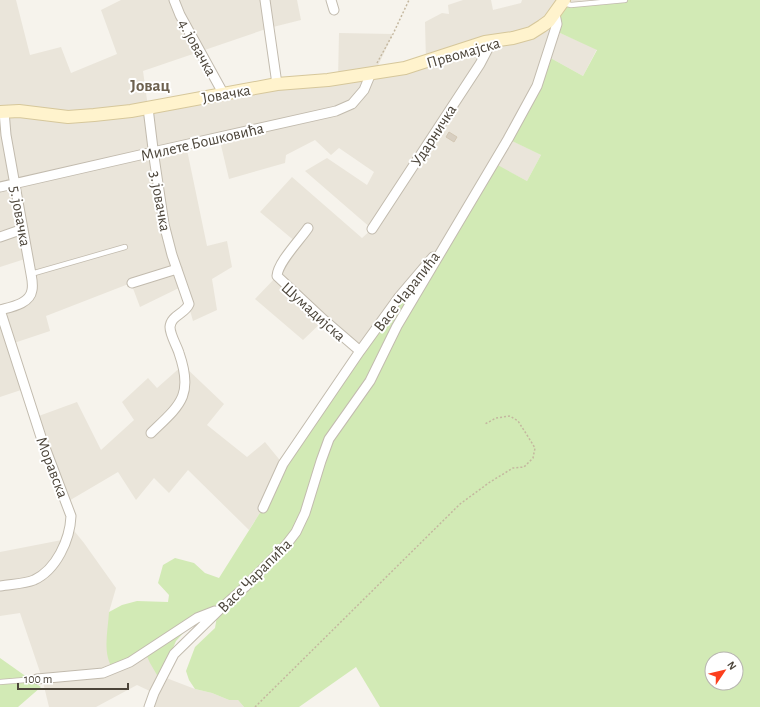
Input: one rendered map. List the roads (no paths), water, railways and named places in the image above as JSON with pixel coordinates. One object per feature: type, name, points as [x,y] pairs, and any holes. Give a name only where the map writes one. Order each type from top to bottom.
[{"type":"main road","name":"Првомајска","points":[[371,73],[405,68],[476,45],[516,38],[531,33],[542,26],[555,14],[563,1]]},
{"type":"main road","name":"Јовачка","points":[[2,111],[19,110],[74,117],[111,114],[277,84],[328,80],[371,73]]},
{"type":"street","name":"4. јовачка","points":[[174,0],[180,15],[223,93]]},
{"type":"street","points":[[265,0],[277,84]]},
{"type":"street","points":[[331,0],[334,10]]},
{"type":"street","points":[[450,238],[537,86],[556,29],[557,20],[555,14]]},
{"type":"street","name":"Ударничка","points":[[372,229],[480,64],[492,41]]},
{"type":"street","name":"Милете Бошковића","points":[[0,187],[336,111],[352,104],[364,90],[371,73]]},
{"type":"street","name":"3. јовачка","points":[[148,108],[164,224],[189,304],[185,310],[173,319],[170,329],[183,365],[186,387],[180,403],[151,434]]},
{"type":"street","name":"5. јовачка","points":[[0,310],[28,299],[32,290],[31,274],[2,111]]},
{"type":"street","name":"Шумадијска","points":[[308,228],[283,262],[277,272],[277,276],[360,351]]},
{"type":"street","points":[[0,237],[23,229]]},
{"type":"street","name":"Васе Чарапића","points":[[150,707],[154,693],[174,654],[245,587],[286,545],[296,532],[305,513],[320,461],[329,439],[370,381],[397,326],[450,238]]},
{"type":"street","name":"Васе Чарапића","points":[[262,508],[282,464],[360,351],[399,297],[450,238]]},
{"type":"street","points":[[132,283],[177,269]]},
{"type":"street","name":"Моравска","points":[[0,310],[41,437],[71,516],[71,526],[66,542],[49,570],[32,581],[0,586]]},
{"type":"street","points":[[37,679],[103,673],[130,662],[197,618],[219,610]]},
{"type":"lane","points":[[563,1],[571,5],[625,0]]},
{"type":"lane","points":[[31,274],[124,247]]},
{"type":"lane","points":[[0,682],[37,679]]},
{"type":"district","name":"Јовац","points":[[150,85]]}]
